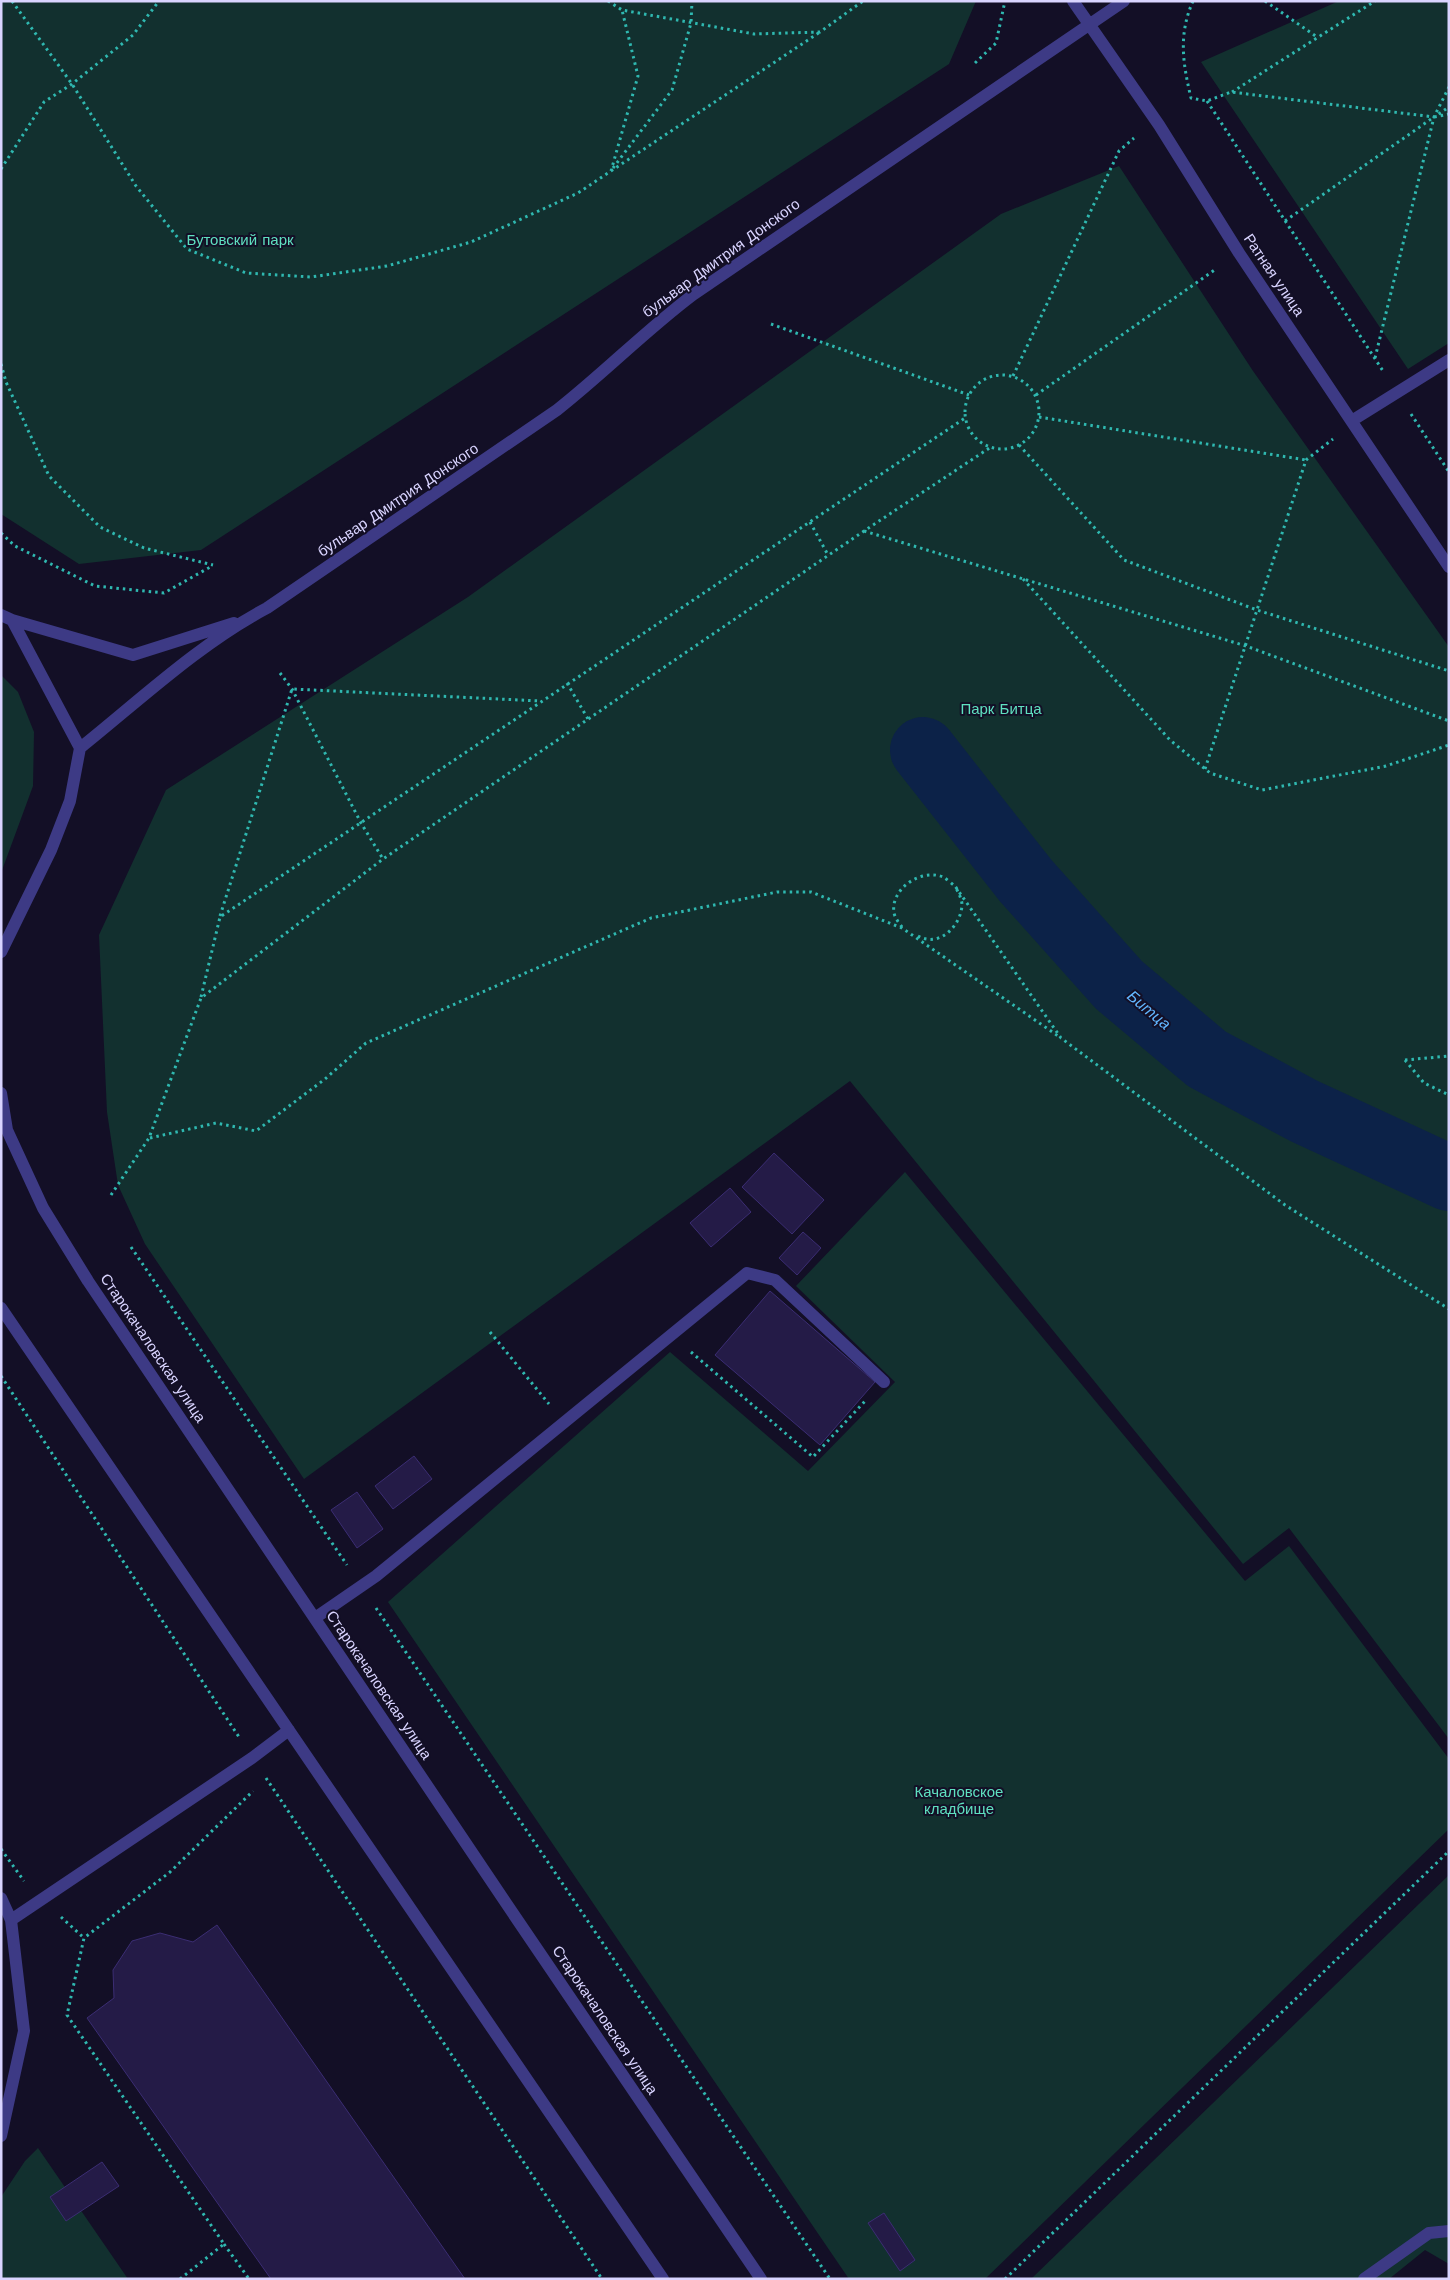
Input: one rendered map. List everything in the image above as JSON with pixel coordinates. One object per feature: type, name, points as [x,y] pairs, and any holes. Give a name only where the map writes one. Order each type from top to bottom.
[{"type":"street","name":"Ратная улица","points":[[1073,1],[1159,125],[1239,253],[1353,420],[1449,566]]},
{"type":"street","name":"бульвар Дмитрия Донского","points":[[246,619],[267,608],[549,416],[579,392],[662,318],[694,294],[1124,1]]},
{"type":"street","points":[[1353,420],[1449,360]]},
{"type":"street","points":[[7,617],[133,655],[246,619]]},
{"type":"street","points":[[1,952],[58,834],[70,801],[80,748],[7,617]]},
{"type":"street","points":[[80,748],[181,666],[246,619]]},
{"type":"street","name":"Старокачаловская улица","points":[[1,1093],[6,1130],[43,1208],[88,1281],[761,2279]]},
{"type":"street","points":[[315,1618],[362,1586],[565,1423],[747,1273],[776,1280],[884,1382]]},
{"type":"street","points":[[1,1308],[663,2279]]},
{"type":"street","points":[[11,1920],[252,1758],[289,1730]]},
{"type":"street","points":[[1,1898],[11,1920],[24,2031],[1,2136]]},
{"type":"street","points":[[1364,2279],[1429,2233],[1449,2231]]},
{"type":"path","points":[[12,1],[72,84],[136,186],[187,249],[246,273],[311,277],[387,266],[472,242],[578,193],[820,32],[863,1]]},
{"type":"path","points":[[1,168],[44,102],[72,84],[133,35],[159,1]]},
{"type":"path","points":[[608,1],[622,10],[754,34],[820,32]]},
{"type":"path","points":[[611,171],[672,90],[691,23],[692,1]]},
{"type":"path","points":[[975,63],[996,43],[1005,1]]},
{"type":"path","points":[[1193,1],[1185,18],[1182,61],[1190,98],[1207,101],[1231,92],[1375,1]]},
{"type":"path","points":[[1265,1],[1317,37]]},
{"type":"path","points":[[611,171],[638,76],[622,10]]},
{"type":"path","points":[[1375,359],[1434,116],[1449,87]]},
{"type":"path","points":[[1231,92],[1434,116],[1449,114]]},
{"type":"path","points":[[1207,101],[1449,472]]},
{"type":"path","points":[[1285,221],[1449,107]]},
{"type":"path","points":[[1013,376],[1120,151],[1134,138]]},
{"type":"path","points":[[1036,395],[1216,269]]},
{"type":"path","points":[[771,324],[969,395]]},
{"type":"path","points":[[1,364],[6,382],[49,476],[100,526],[144,548],[213,565],[164,593],[95,586],[15,546],[1,533]]},
{"type":"path","points":[[1000,374],[1013,376],[1026,383],[1036,395],[1039,417],[1035,429],[1019,445],[1004,449],[992,447],[976,438],[970,430],[965,418],[965,407],[969,395],[977,384],[988,377],[1000,374]]},
{"type":"path","points":[[1039,417],[1306,460]]},
{"type":"path","points":[[220,917],[965,418]]},
{"type":"path","points":[[1206,769],[1306,460],[1334,439]]},
{"type":"path","points":[[1019,445],[1124,560],[1257,610],[1449,671]]},
{"type":"path","points":[[201,998],[383,859],[828,555],[992,447]]},
{"type":"path","points":[[810,522],[828,555]]},
{"type":"path","points":[[864,531],[1246,646],[1449,721]]},
{"type":"path","points":[[1023,579],[1170,740],[1210,773],[1262,790],[1386,766],[1449,745]]},
{"type":"path","points":[[280,672],[292,689],[361,823],[383,859]]},
{"type":"path","points":[[567,683],[588,719]]},
{"type":"path","points":[[292,689],[540,701]]},
{"type":"path","points":[[111,1195],[149,1138],[201,998],[220,917],[292,689]]},
{"type":"path","points":[[1061,1038],[956,886],[942,877],[926,876],[915,879],[906,885],[895,903],[894,914],[902,928],[1061,1038],[1286,1205],[1449,1309]]},
{"type":"path","points":[[149,1138],[216,1123],[256,1131],[325,1079],[366,1042],[651,918],[776,892],[810,892],[902,928],[922,938],[934,939],[944,936],[960,918],[962,903],[956,886]]},
{"type":"path","points":[[1449,1056],[1405,1060],[1424,1083],[1449,1095]]},
{"type":"path","points":[[131,1247],[830,2279]]},
{"type":"path","points":[[490,1332],[565,1423]]},
{"type":"path","points":[[671,1335],[813,1457],[884,1382]]},
{"type":"path","points":[[1,1376],[252,1758],[602,2279]]},
{"type":"path","points":[[1,1386],[5,1383]]},
{"type":"path","points":[[249,2279],[67,2015],[84,1938],[170,1872],[266,1778]]},
{"type":"path","points":[[1005,2279],[1449,1852]]},
{"type":"path","points":[[180,2279],[224,2244]]},
{"type":"green space","name":"Бутовский парк","points":[[1,1],[976,1],[949,64],[201,550],[79,564],[1,514]]},
{"type":"green space","points":[[1339,1],[1449,1],[1449,343],[1408,369],[1201,62]]},
{"type":"green space","name":"Парк Битца","points":[[1119,166],[1253,371],[1449,647],[1449,1739],[1289,1528],[1243,1564],[850,1081],[304,1479],[145,1244],[118,1185],[107,1112],[99,935],[166,790],[468,597],[1001,214]]},
{"type":"green space","points":[[1,675],[18,692],[34,732],[33,786],[1,873]]},
{"type":"green space","name":"Качаловское кладбище","points":[[905,1172],[1245,1581],[1289,1546],[1449,1759],[1449,1829],[985,2279],[849,2279],[388,1602],[670,1352],[808,1471],[895,1382],[796,1286]]},
{"type":"green space","points":[[1449,1875],[1449,2264],[1425,2250],[1389,2279],[1031,2279]]},
{"type":"green space","points":[[38,2148],[128,2279],[1,2279],[1,2197],[25,2161]]},
{"type":"building","points":[[774,1153],[824,1200],[792,1234],[742,1187]]},
{"type":"building","points":[[730,1188],[751,1212],[711,1247],[690,1223]]},
{"type":"building","points":[[803,1232],[821,1248],[797,1275],[779,1258]]},
{"type":"building","points":[[770,1291],[875,1382],[820,1445],[715,1355]]},
{"type":"building","points":[[414,1456],[432,1479],[393,1509],[375,1486]]},
{"type":"building","points":[[357,1492],[383,1529],[357,1548],[331,1510]]},
{"type":"building","points":[[217,1925],[465,2279],[271,2279],[87,2018],[114,1998],[113,1970],[132,1941],[160,1933],[193,1942]]},
{"type":"building","points":[[102,2162],[119,2186],[66,2221],[50,2197]]},
{"type":"building","points":[[884,2213],[915,2260],[900,2271],[868,2223]]},
{"type":"waterway","name":"Битца","points":[[923,750],[1026,881],[1119,985],[1207,1059],[1304,1111],[1449,1178]]}]
